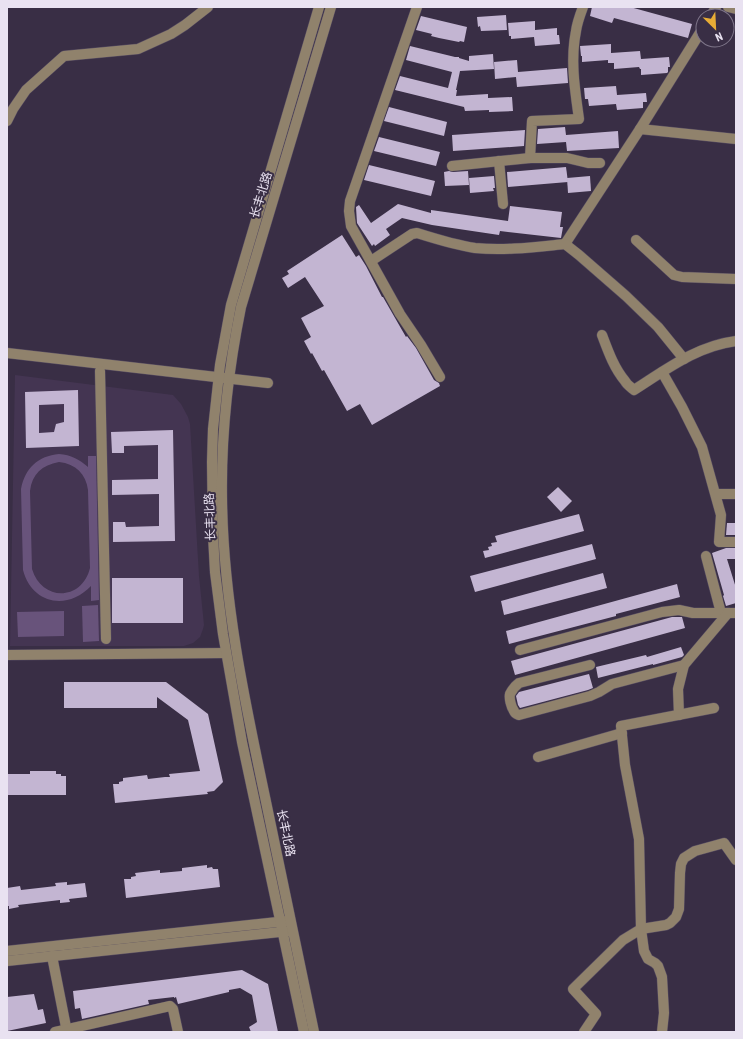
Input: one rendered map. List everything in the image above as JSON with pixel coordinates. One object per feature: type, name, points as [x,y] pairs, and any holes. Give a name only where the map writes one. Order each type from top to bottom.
[{"type":"street","points":[[7,121],[26,90],[64,56],[138,49],[171,34],[208,7]]},
{"type":"street","name":"长丰北路","points":[[304,1032],[287,926],[238,664],[229,602],[224,556],[222,498],[223,381],[225,335],[231,305],[319,7]]},
{"type":"street","name":"长丰北路","points":[[314,1032],[242,742],[226,653],[216,572],[212,498],[212,462],[213,429],[241,307],[331,7]]},
{"type":"street","points":[[417,7],[349,206],[351,226],[400,314],[440,377]]},
{"type":"street","points":[[530,158],[532,121],[579,119],[574,84],[573,62],[576,31],[582,7]]},
{"type":"street","points":[[728,7],[736,9]]},
{"type":"street","points":[[565,244],[695,41]]},
{"type":"street","points":[[640,129],[736,139]]},
{"type":"street","points":[[452,166],[530,158],[567,158],[588,163],[600,163]]},
{"type":"street","points":[[499,161],[504,204]]},
{"type":"street","points":[[371,261],[412,234],[417,233],[462,245],[487,249],[565,244],[626,296],[658,327],[684,359]]},
{"type":"street","points":[[636,240],[674,275],[682,277],[736,279]]},
{"type":"street","points":[[602,335],[608,352],[618,371],[626,383],[634,390],[684,359],[700,351],[715,345],[736,342]]},
{"type":"street","points":[[7,353],[267,386]]},
{"type":"street","points":[[7,360],[223,381]]},
{"type":"street","points":[[100,370],[106,639]]},
{"type":"street","points":[[662,372],[702,447],[721,515],[718,542],[736,542]]},
{"type":"street","points":[[716,494],[736,494]]},
{"type":"street","points":[[706,556],[725,613]]},
{"type":"street","points":[[520,650],[662,612],[679,610],[693,613],[725,613]]},
{"type":"street","points":[[679,715],[678,689],[684,665],[725,613]]},
{"type":"street","points":[[7,655],[226,653]]},
{"type":"street","points":[[590,665],[519,683],[510,693],[513,710],[519,715],[590,696],[612,684],[684,665]]},
{"type":"street","points":[[662,1032],[664,1013],[662,977],[658,966],[648,959],[644,951],[641,929],[639,839],[625,765],[621,726],[714,708]]},
{"type":"street","points":[[538,757],[622,733]]},
{"type":"street","points":[[584,1032],[596,1014],[573,990],[623,940],[641,929],[666,925],[676,917],[679,909],[681,864],[684,858],[695,851],[724,843],[736,860]]},
{"type":"street","points":[[7,951],[287,926]]},
{"type":"street","points":[[7,961],[287,926]]},
{"type":"street","points":[[52,956],[66,1031]]},
{"type":"street","points":[[55,1032],[66,1031],[170,1006],[173,1009],[178,1032]]},
{"type":"shaded area","points":[[15,375],[173,395],[181,404],[190,424],[199,576],[204,625],[200,637],[193,643],[184,646],[10,646]]},
{"type":"shaded area","points":[[59,454],[71,456],[88,467],[88,456],[96,456],[99,600],[91,601],[91,586],[82,594],[72,599],[61,601],[42,597],[34,590],[23,570],[21,489],[29,469],[39,460]],"holes":[[[53,463],[65,463],[79,471],[87,484],[90,568],[86,579],[79,587],[71,592],[62,593],[53,592],[44,587],[37,580],[32,569],[30,491],[33,480],[39,471]]]},
{"type":"shaded area","points":[[98,605],[99,641],[83,642],[82,606]]},
{"type":"shaded area","points":[[64,611],[64,636],[18,637],[17,612]]},
{"type":"building","points":[[592,7],[630,7],[692,24],[688,38],[614,18],[612,23],[590,16]]},
{"type":"building","points":[[506,15],[507,30],[481,31],[480,26],[478,27],[477,17]]},
{"type":"building","points":[[421,16],[467,27],[464,42],[431,36],[432,34],[416,30]]},
{"type":"building","points":[[535,21],[535,30],[557,28],[557,35],[559,35],[560,44],[535,46],[534,37],[511,39],[511,36],[509,36],[508,23]]},
{"type":"building","points":[[611,44],[611,53],[640,51],[641,59],[669,57],[670,67],[668,67],[668,72],[641,75],[641,69],[639,67],[614,69],[614,63],[608,63],[608,60],[582,62],[580,46]]},
{"type":"building","points":[[410,46],[459,57],[469,61],[469,56],[493,54],[494,69],[460,71],[456,96],[488,94],[488,98],[512,97],[513,111],[465,111],[464,107],[395,90],[400,76],[448,88],[452,72],[406,60]]},
{"type":"building","points":[[517,60],[518,72],[567,68],[568,83],[517,87],[516,77],[495,79],[494,62]]},
{"type":"building","points":[[616,86],[617,95],[646,93],[647,102],[643,102],[643,108],[617,110],[616,104],[589,106],[588,99],[585,99],[584,88]]},
{"type":"building","points":[[389,107],[447,122],[444,136],[384,121]]},
{"type":"building","points":[[565,127],[566,135],[618,131],[619,148],[567,151],[566,142],[537,144],[538,129]]},
{"type":"building","points":[[525,130],[524,146],[453,151],[452,135]]},
{"type":"building","points":[[379,137],[440,152],[436,166],[374,151]]},
{"type":"building","points":[[369,165],[435,181],[431,196],[364,180]]},
{"type":"building","points":[[566,167],[568,182],[508,187],[507,172]]},
{"type":"building","points":[[468,171],[469,185],[445,186],[444,172]]},
{"type":"building","points":[[494,176],[494,191],[470,193],[469,178]]},
{"type":"building","points":[[590,176],[591,191],[568,193],[567,178]]},
{"type":"building","points":[[398,204],[431,213],[431,210],[508,221],[510,206],[562,212],[560,227],[563,227],[561,238],[500,231],[499,235],[432,225],[402,218],[386,229],[390,235],[375,246],[374,244],[372,246],[357,223],[356,207],[359,205],[371,223]]},
{"type":"building","points":[[342,235],[356,257],[359,255],[406,337],[407,336],[416,348],[434,380],[439,383],[440,386],[372,425],[360,404],[347,411],[324,370],[322,371],[304,341],[311,337],[301,318],[324,306],[305,277],[288,288],[282,278],[289,274],[287,271]]},
{"type":"building","points":[[78,390],[79,446],[26,448],[25,392]],"holes":[[[64,404],[64,422],[56,424],[54,432],[39,433],[39,405]]]},
{"type":"building","points":[[173,430],[175,541],[113,542],[113,522],[125,522],[126,527],[159,526],[159,494],[112,495],[112,480],[158,479],[158,445],[124,446],[124,453],[112,453],[111,432]]},
{"type":"building","points":[[558,487],[572,501],[561,512],[547,497]]},
{"type":"building","points":[[579,514],[584,531],[485,558],[483,551],[489,550],[488,547],[492,546],[491,543],[497,542],[495,536]]},
{"type":"building","points":[[727,523],[736,523],[736,535],[726,535]]},
{"type":"building","points":[[592,544],[596,559],[475,592],[470,576]]},
{"type":"building","points":[[726,548],[736,548],[736,559],[727,559],[736,588],[736,603],[726,606],[712,553]]},
{"type":"building","points":[[603,573],[607,588],[504,615],[501,601]]},
{"type":"building","points":[[112,578],[183,578],[183,623],[112,623]]},
{"type":"building","points":[[677,584],[680,597],[616,614],[616,616],[509,644],[506,631]]},
{"type":"building","points":[[672,617],[682,617],[685,628],[515,675],[511,661]]},
{"type":"building","points":[[681,647],[684,655],[682,657],[598,678],[596,667],[646,655],[647,657]]},
{"type":"building","points":[[589,674],[593,688],[520,708],[518,705],[516,696],[519,692]]},
{"type":"building","points":[[64,682],[166,682],[208,714],[223,782],[214,791],[207,792],[208,794],[115,803],[113,784],[119,784],[119,782],[123,781],[123,778],[147,775],[148,779],[170,777],[169,774],[200,771],[188,720],[157,697],[157,708],[64,708]]},
{"type":"building","points":[[30,771],[56,771],[56,774],[66,776],[66,795],[7,795],[7,774],[30,774]]},
{"type":"building","points":[[207,865],[207,868],[212,867],[213,869],[218,869],[220,887],[126,898],[124,879],[131,879],[131,877],[136,876],[135,873],[160,870],[160,873],[182,871],[182,868]]},
{"type":"building","points":[[67,882],[67,885],[85,883],[87,897],[69,899],[70,902],[60,903],[60,900],[18,905],[19,907],[9,909],[9,906],[7,906],[7,888],[20,886],[21,890],[56,886],[55,883]]},
{"type":"building","points":[[242,970],[268,984],[278,1032],[251,1032],[249,1027],[257,1022],[252,995],[240,988],[178,1004],[176,997],[148,1000],[149,1004],[82,1019],[80,1008],[75,1009],[73,991]]},
{"type":"building","points":[[34,994],[38,1010],[43,1009],[46,1023],[7,1031],[7,997]]}]
